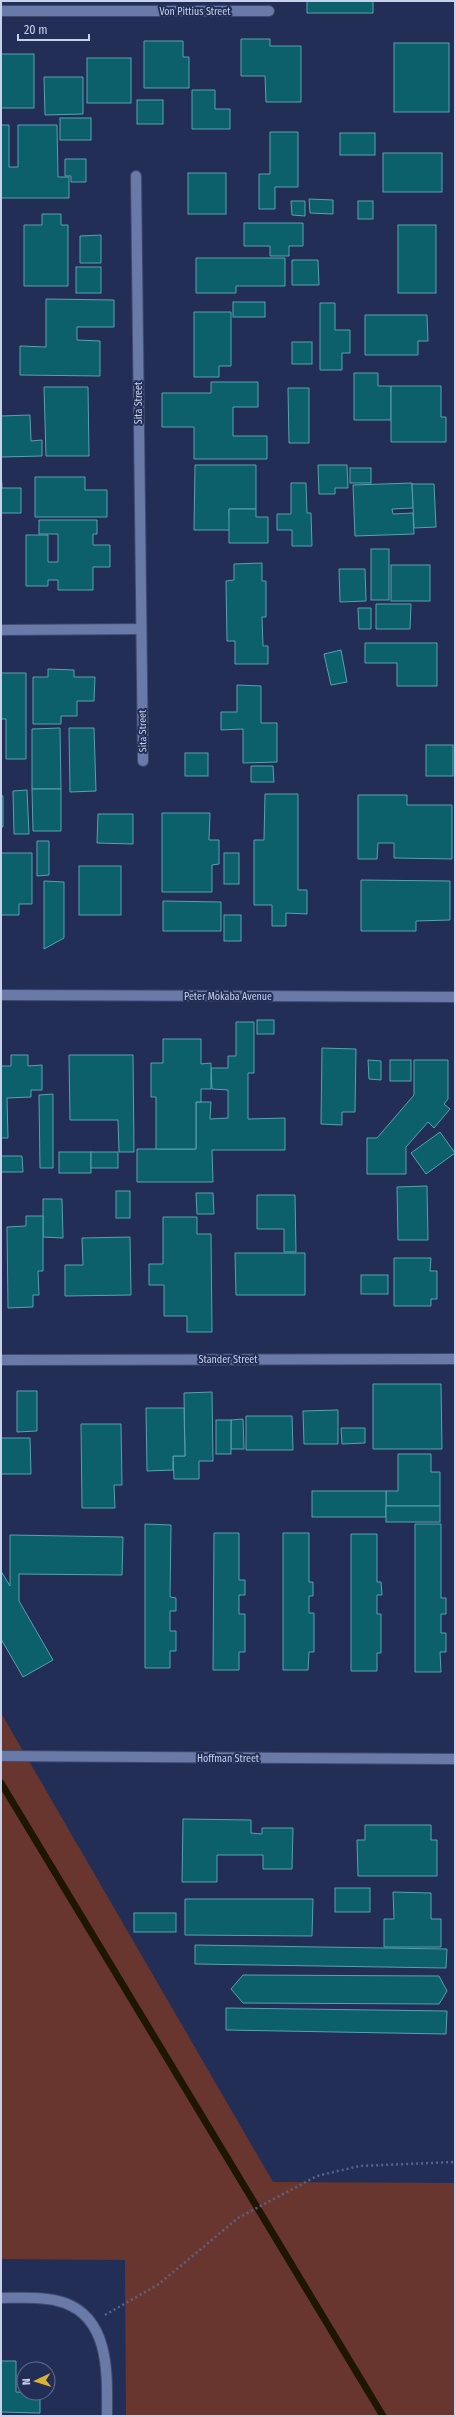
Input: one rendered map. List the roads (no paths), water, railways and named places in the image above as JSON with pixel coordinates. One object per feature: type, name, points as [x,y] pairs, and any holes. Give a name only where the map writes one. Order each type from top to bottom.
[{"type":"street","name":"Von Pittius Street","points":[[1,11],[269,11]]},
{"type":"street","name":"Sita Street","points":[[136,176],[140,629],[143,762]]},
{"type":"street","points":[[1,630],[140,629]]},
{"type":"street","name":"Peter Mokaba Avenue","points":[[1,995],[455,997]]},
{"type":"street","name":"Stander Street","points":[[1,1360],[455,1359]]},
{"type":"street","name":"Hoffman Street","points":[[1,1756],[455,1759]]},
{"type":"street","points":[[1,2298],[48,2299],[65,2303],[76,2308],[91,2323],[101,2341],[107,2366],[107,2416]]},
{"type":"waterway","points":[[1,1783],[383,2416]]}]
